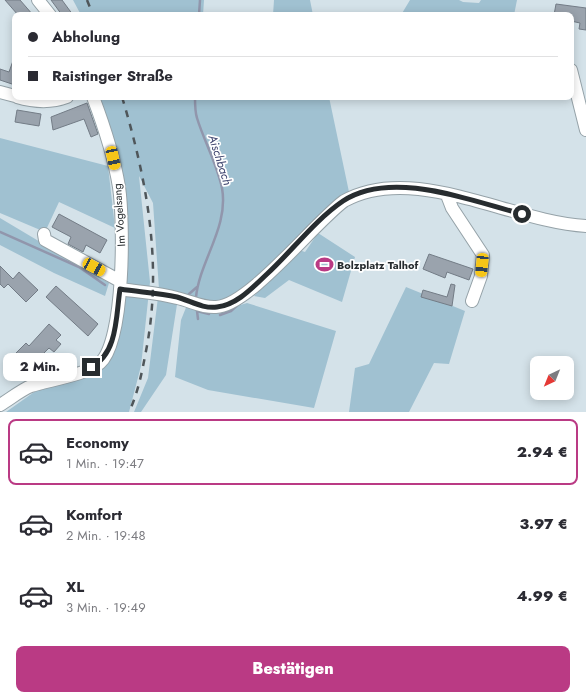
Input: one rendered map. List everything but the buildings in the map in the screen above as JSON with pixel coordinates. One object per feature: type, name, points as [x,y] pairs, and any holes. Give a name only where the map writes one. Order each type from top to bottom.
[{"type":"street","points":[[38,0],[48,12]]},
{"type":"street","points":[[574,82],[586,130]]},
{"type":"street","points":[[0,92],[12,96]]},
{"type":"street","points":[[26,100],[33,102],[59,100]]},
{"type":"street","name":"Im Vogelsang","points":[[0,405],[30,387],[82,371],[100,363],[110,349],[120,285],[122,244],[119,188],[105,128],[94,100]]},
{"type":"street","points":[[44,234],[45,240],[120,285],[178,298],[204,307],[218,307],[226,305],[248,292],[330,212],[351,196],[370,190],[398,187],[448,195],[534,217],[586,226]]},
{"type":"street","points":[[448,195],[452,208],[483,255],[481,276],[472,301]]},
{"type":"shaded area","points":[[73,0],[204,0],[203,12],[79,12]]},
{"type":"shaded area","points":[[274,0],[310,0],[312,12],[273,12]]},
{"type":"shaded area","points":[[410,0],[459,0],[463,2],[479,3],[481,0],[517,0],[515,12],[403,12]]},
{"type":"shaded area","points":[[99,100],[330,100],[349,192],[286,253],[227,302],[203,304],[178,298],[166,375],[141,412],[134,412],[148,378],[159,289],[153,203],[139,176],[150,282],[141,366],[129,412],[6,412],[37,390],[101,370],[114,353],[119,335],[127,237]]},
{"type":"shaded area","points":[[0,138],[108,166],[115,228],[59,202],[45,232],[0,213]]},
{"type":"shaded area","points":[[0,218],[109,283],[105,296],[54,273],[0,245]]},
{"type":"shaded area","name":"Bolzplatz Talhof","points":[[318,233],[355,257],[342,302],[289,280],[265,298],[254,296],[299,250],[305,252]]},
{"type":"shaded area","points":[[406,287],[465,311],[449,364],[434,363],[409,412],[349,412],[355,368],[369,364]]},
{"type":"shaded area","points":[[247,303],[336,331],[314,408],[208,390],[175,377],[181,320],[187,305],[214,313]]},
{"type":"waterway","name":"Aischbach","points":[[199,12],[200,0]]},
{"type":"waterway","name":"Aischbach","points":[[195,100],[196,116],[220,179],[223,202],[218,230],[203,270],[196,297]]},
{"type":"waterway","name":"Aischbach","points":[[0,232],[79,267],[105,285]]},
{"type":"waterway","name":"Aischbach","points":[[189,294],[197,287]]},
{"type":"waterway","points":[[220,315],[231,311],[240,303]]},
{"type":"waterway","points":[[198,319],[197,311],[209,314]]},
{"type":"railway","points":[[87,0],[92,12]]},
{"type":"railway","points":[[123,100],[139,160],[145,191],[150,223],[153,287],[151,319],[146,351],[135,397],[129,412]]},
{"type":"place","name":"Bolzplatz Talhof","points":[[324,265]]},
{"type":"route","points":[[91,367],[100,363],[110,349],[120,289],[165,295],[204,307],[218,307],[234,302],[248,292],[319,222],[351,196],[370,190],[383,188],[412,188],[448,195],[522,214]]}]
